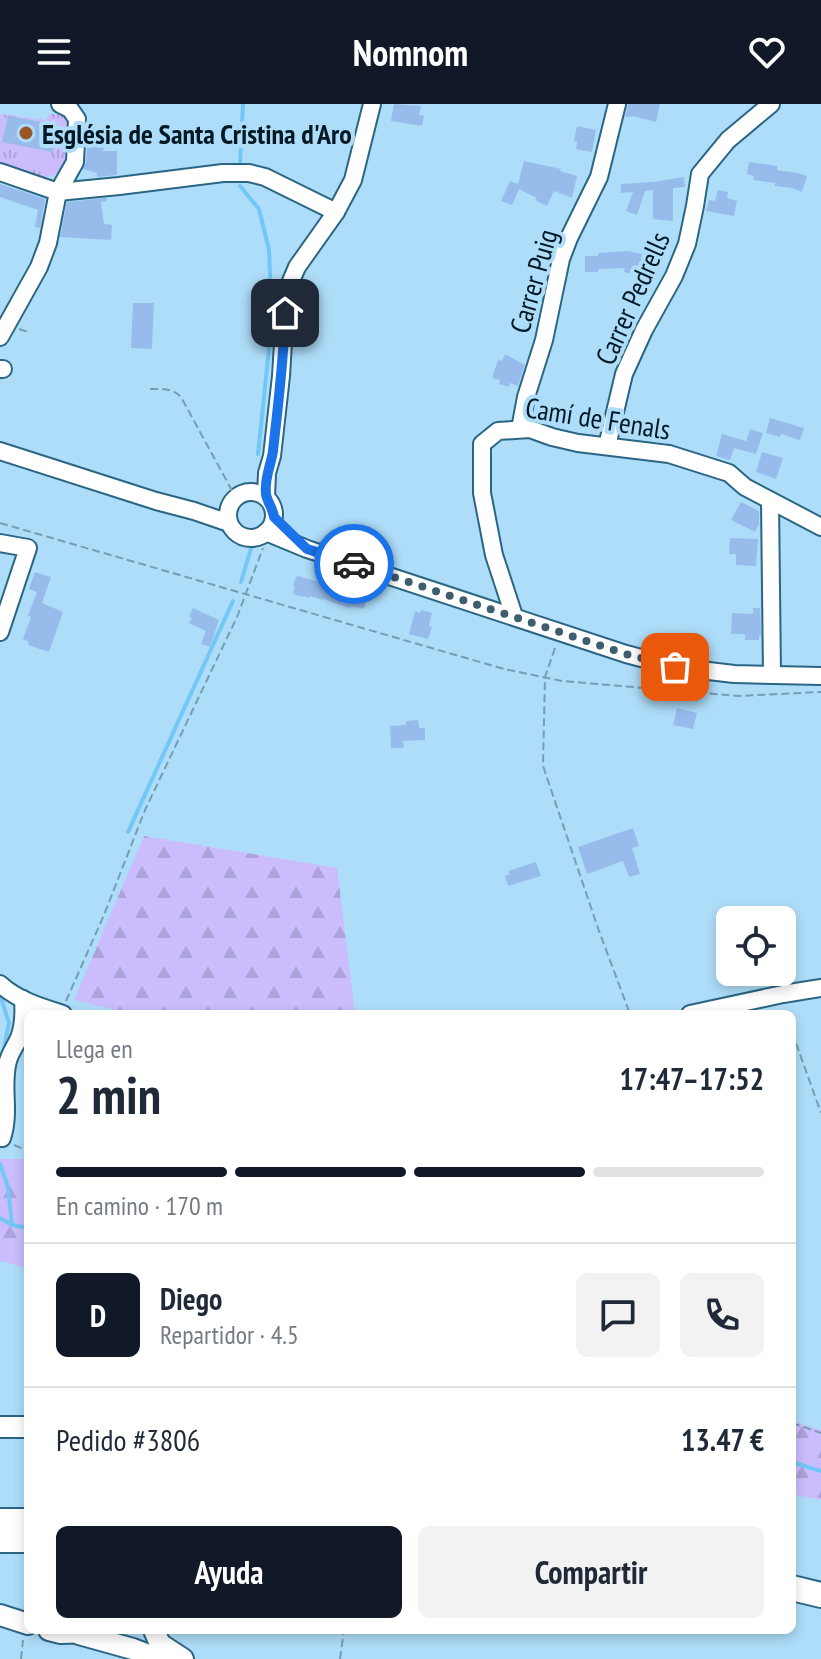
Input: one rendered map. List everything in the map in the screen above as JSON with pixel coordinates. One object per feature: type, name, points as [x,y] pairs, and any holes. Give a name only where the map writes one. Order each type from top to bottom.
[{"type":"highway","points":[[0,1521],[24,1521]]},
{"type":"highway","points":[[0,1540],[24,1540]]},
{"type":"highway","points":[[796,1574],[821,1579]]},
{"type":"highway","points":[[796,1589],[821,1595]]},
{"type":"main road","points":[[0,1427],[24,1427]]},
{"type":"main road","points":[[0,1615],[24,1623]]},
{"type":"main road","points":[[79,1634],[159,1659]]},
{"type":"main road","points":[[155,1634],[160,1644],[183,1659]]},
{"type":"street","points":[[0,337],[39,267],[48,243],[58,192],[75,162],[77,119],[70,109],[60,104]]},
{"type":"street","points":[[266,497],[281,376],[286,293],[297,267],[336,212],[353,180],[372,104]]},
{"type":"street","name":"Carrer Puig","points":[[520,429],[526,397],[547,328],[561,259],[599,177],[617,104]]},
{"type":"street","name":"Carrer Pedrells","points":[[607,446],[624,374],[687,244],[700,174],[728,140],[771,104]]},
{"type":"street","points":[[0,172],[58,192],[223,173],[249,173],[265,177],[336,212]]},
{"type":"street","name":"Camí de Fenals","points":[[514,616],[494,555],[482,493],[482,444],[498,431],[530,429],[578,443],[669,454],[729,473],[745,487],[821,527]]},
{"type":"street","points":[[0,451],[194,511],[236,505],[259,493],[273,508],[266,528],[247,538],[233,530],[236,505],[267,473]]},
{"type":"street","points":[[770,501],[772,675]]},
{"type":"street","points":[[266,528],[307,549],[626,654],[675,667],[734,674],[821,676]]},
{"type":"street","points":[[0,538],[28,548],[0,632]]},
{"type":"street","points":[[0,984],[23,999],[52,1010]]},
{"type":"street","points":[[709,1010],[821,988]]},
{"type":"street","points":[[0,1138],[8,1123],[8,1061],[20,1035],[24,1017],[23,999]]},
{"type":"path","points":[[150,389],[176,391],[181,397],[236,505]]},
{"type":"path","points":[[0,523],[504,669],[562,681],[738,696],[821,692]]},
{"type":"path","points":[[64,1010],[145,810],[247,594],[264,544],[266,528]]},
{"type":"path","points":[[560,631],[545,677],[543,766],[593,916],[628,1010]]},
{"type":"path","points":[[796,1043],[821,1113]]},
{"type":"path","points":[[796,1424],[821,1433]]},
{"type":"path","points":[[21,1659],[25,1634]]},
{"type":"path","points":[[340,1659],[343,1634]]},
{"type":"green space","points":[[0,114],[46,120],[49,114],[69,115],[74,151],[63,172],[39,179],[0,166]]},
{"type":"green space","points":[[144,836],[337,868],[355,1010],[115,1010],[74,1000]]},
{"type":"green space","points":[[0,1159],[24,1159],[24,1267],[0,1261]]},
{"type":"green space","points":[[796,1422],[821,1430],[821,1500],[796,1495]]},
{"type":"building","points":[[394,104],[421,106],[419,115],[424,116],[422,126],[391,121]]},
{"type":"building","points":[[628,104],[660,104],[656,122],[625,117]]},
{"type":"building","name":"Església de Santa Cristina d'Aro","points":[[8,116],[43,122],[48,126],[49,137],[55,137],[53,152],[2,142]]},
{"type":"building","points":[[577,126],[596,130],[592,152],[576,149]]},
{"type":"building","points":[[88,130],[107,136],[103,151],[117,151],[117,175],[97,177],[97,173],[83,169]]},
{"type":"building","points":[[524,161],[577,176],[572,198],[554,191],[547,206],[519,189],[512,205],[501,201],[510,181],[518,184]]},
{"type":"building","points":[[749,162],[777,166],[777,170],[807,176],[802,192],[753,180],[754,176],[747,174]]},
{"type":"building","points":[[684,177],[685,187],[673,188],[673,221],[653,219],[653,190],[645,191],[637,215],[626,211],[633,192],[621,193],[621,184]]},
{"type":"building","points":[[0,184],[45,199],[40,228],[35,227],[38,210],[0,197]]},
{"type":"building","points":[[718,190],[728,192],[727,198],[737,201],[734,216],[706,211],[709,200],[715,201]]},
{"type":"building","points":[[106,198],[107,201],[101,202],[104,224],[112,225],[111,240],[60,237],[67,202]]},
{"type":"building","points":[[628,251],[652,260],[648,277],[624,272],[625,268],[585,272],[585,256]]},
{"type":"building","points":[[133,303],[154,303],[152,349],[131,348]]},
{"type":"building","points":[[505,354],[525,365],[518,386],[499,384],[500,380],[492,378],[498,360],[502,361]]},
{"type":"building","points":[[770,418],[804,428],[800,440],[766,433]]},
{"type":"building","points":[[750,429],[763,433],[756,454],[734,448],[730,460],[716,456],[722,434],[746,441]]},
{"type":"building","points":[[762,452],[783,458],[776,479],[756,472]]},
{"type":"building","points":[[741,502],[759,511],[759,524],[755,532],[731,520]]},
{"type":"building","points":[[730,538],[758,539],[756,566],[736,565],[736,554],[729,554]]},
{"type":"building","points":[[35,572],[51,577],[42,603],[63,612],[49,652],[28,645],[29,642],[23,639],[37,592],[29,589]]},
{"type":"building","points":[[298,576],[369,593],[364,609],[293,594]]},
{"type":"building","points":[[193,608],[219,620],[210,647],[201,644],[206,631],[189,623]]},
{"type":"building","points":[[753,608],[760,608],[759,640],[745,640],[745,634],[731,634],[732,613],[753,614]]},
{"type":"building","points":[[421,610],[432,613],[428,639],[409,634],[415,611],[420,613]]},
{"type":"building","points":[[677,708],[697,713],[693,729],[673,725]]},
{"type":"building","points":[[418,720],[419,728],[425,728],[425,740],[403,741],[404,748],[391,748],[390,726]]},
{"type":"building","points":[[633,828],[639,846],[632,848],[640,874],[629,877],[623,861],[587,874],[578,847]]},
{"type":"building","points":[[536,862],[541,876],[508,886],[505,876],[510,874],[508,871]]},
{"type":"waterway","points":[[240,164],[243,104]]},
{"type":"waterway","points":[[240,186],[259,209],[269,250],[272,320],[258,454]]},
{"type":"waterway","points":[[241,582],[252,545]]},
{"type":"waterway","points":[[128,832],[233,601]]},
{"type":"waterway","points":[[1,998],[9,1023],[3,1054]]},
{"type":"waterway","points":[[0,1164],[8,1187],[12,1225]]},
{"type":"waterway","points":[[0,1218],[24,1227]]},
{"type":"waterway","points":[[796,1463],[821,1471]]},
{"type":"way so far","points":[[354,564],[626,654],[675,667]]},
{"type":"place","name":"Església de Santa Cristina d'Aro","points":[[26,133]]},
{"type":"route","points":[[285,313],[281,376],[266,497],[273,508],[274,517],[307,549],[354,564]]}]
